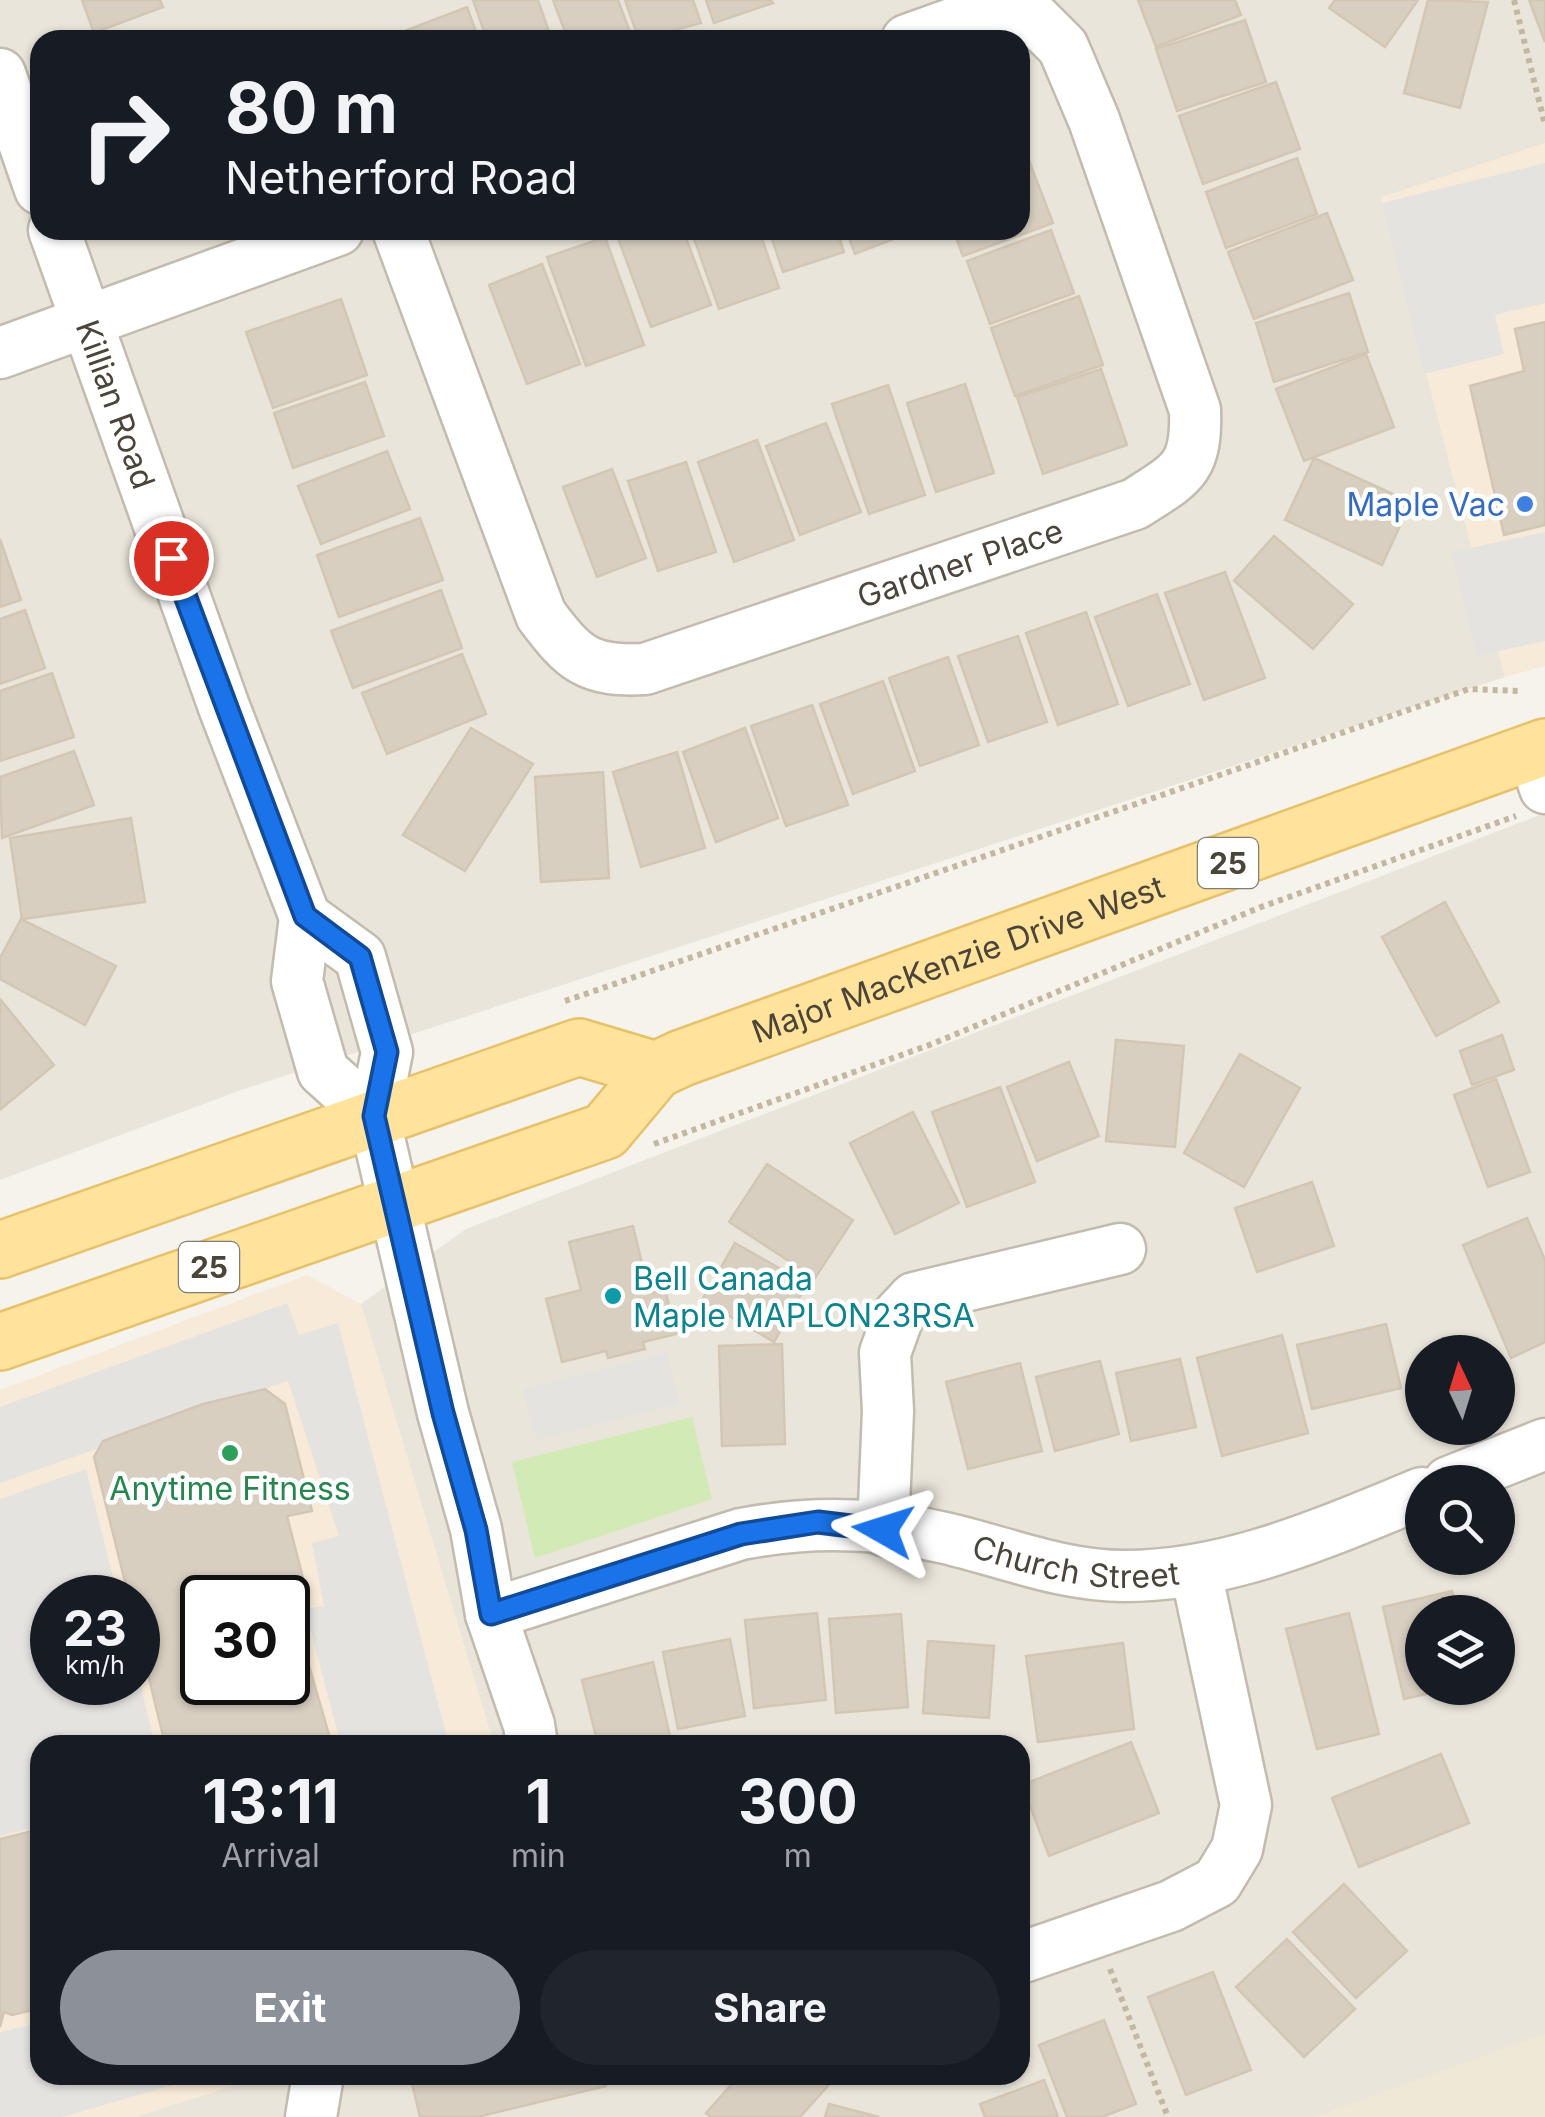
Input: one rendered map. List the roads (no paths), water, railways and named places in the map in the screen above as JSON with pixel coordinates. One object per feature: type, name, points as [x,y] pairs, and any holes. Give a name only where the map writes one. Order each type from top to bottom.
[{"type":"main road","name":"Major MacKenzie Drive West","points":[[656,1070],[1538,774]]},
{"type":"main road","points":[[0,1250],[580,1047],[656,1070]]},
{"type":"main road","name":"25","points":[[0,1342],[394,1202],[605,1132],[656,1070]]},
{"type":"street","name":"Gardner Place","points":[[402,240],[541,615],[581,661],[614,670],[645,669],[1135,504],[1182,474],[1196,447],[1194,410],[1094,120],[1063,47],[1035,19],[988,11],[936,30]]},
{"type":"street","points":[[0,74],[30,160]]},
{"type":"street","name":"Killian Road","points":[[57,240],[305,916],[297,982],[323,1071],[374,1116]]},
{"type":"street","points":[[0,353],[311,240]]},
{"type":"street","points":[[305,916],[360,957],[387,1052],[374,1116],[443,1413],[476,1530],[491,1614],[530,1735]]},
{"type":"street","points":[[883,1530],[888,1411],[884,1352],[899,1314],[914,1298],[1120,1249]]},
{"type":"street","points":[[1492,1465],[1545,1444]]},
{"type":"street","name":"Church Street","points":[[491,1614],[741,1534],[818,1522],[942,1538],[1056,1569],[1121,1576],[1196,1572],[1291,1546],[1405,1500]]},
{"type":"street","points":[[1030,1954],[1171,1906],[1217,1882],[1237,1848],[1246,1805],[1196,1572]]},
{"type":"street","points":[[311,2117],[316,2085]]},
{"type":"place","name":"Maple Vac","points":[[1525,504]]},
{"type":"place","name":"Bell Canada Maple MAPLON23RSA","points":[[613,1296]]},
{"type":"place","name":"Anytime Fitness","points":[[230,1453]]}]
